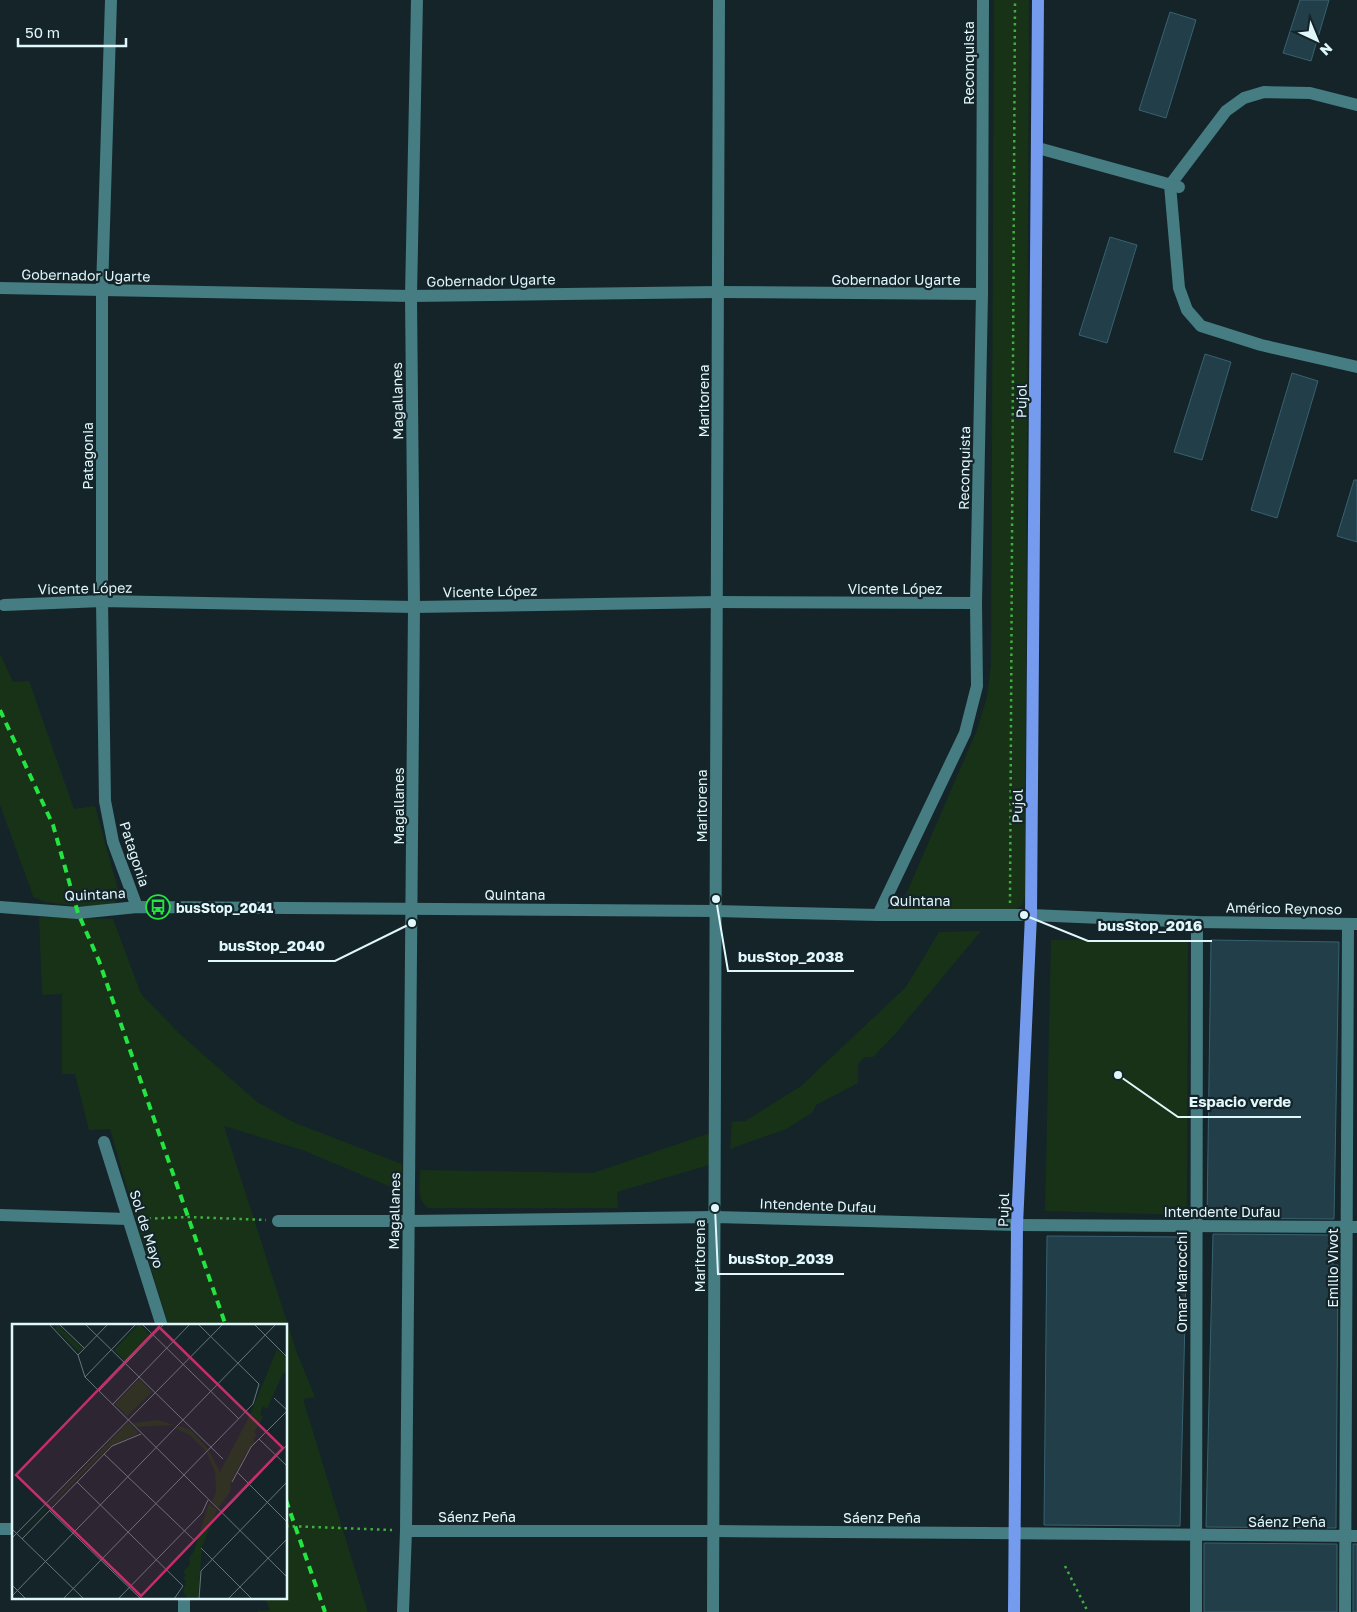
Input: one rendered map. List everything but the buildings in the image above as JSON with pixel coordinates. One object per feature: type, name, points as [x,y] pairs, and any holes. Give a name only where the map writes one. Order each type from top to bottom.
[{"type":"main road","name":"Pujol","points":[[1014,1612],[1017,1225],[1031,915],[1038,0]]},
{"type":"street","name":"Patagonia","points":[[111,0],[102,290],[102,601],[105,801],[113,842],[137,907]]},
{"type":"street","name":"Magallanes","points":[[402,1612],[406,1531],[412,909],[414,607],[411,296],[417,0]]},
{"type":"street","name":"Maritorena","points":[[713,1612],[719,0]]},
{"type":"street","name":"Reconquista","points":[[878,914],[965,733],[977,686],[976,603],[982,294],[983,0]]},
{"type":"street","points":[[1357,105],[1310,94],[1264,92],[1244,98],[1226,111],[1175,186],[1179,288],[1187,310],[1201,326],[1261,345],[1357,368]]},
{"type":"street","points":[[1038,148],[1175,186]]},
{"type":"street","name":"Gobernador Ugarte","points":[[0,288],[411,296],[718,292],[982,294]]},
{"type":"street","name":"Vicente López","points":[[4,605],[102,601],[414,607],[717,602],[976,603]]},
{"type":"street","name":"Quintana","points":[[0,907],[78,913],[137,907],[1031,915]]},
{"type":"street","name":"Américo Reynoso","points":[[1031,915],[1197,922],[1353,924]]},
{"type":"street","name":"Omar Marocchi","points":[[1196,1612],[1197,922]]},
{"type":"street","name":"Emilio Vivot","points":[[1344,1612],[1351,1536],[1353,924]]},
{"type":"street","name":"Sol de Mayo","points":[[104,1142],[161,1324]]},
{"type":"street","points":[[0,1215],[128,1219]]},
{"type":"street","name":"Intendente Dufau","points":[[278,1221],[715,1217],[1017,1225],[1352,1227]]},
{"type":"street","name":"Sáenz Peña","points":[[406,1531],[713,1531],[1351,1536]]},
{"type":"path","points":[[1009,915],[1011,873],[1015,0]]},
{"type":"path","points":[[128,1219],[188,1217],[278,1221]]},
{"type":"path","points":[[288,1526],[406,1531]]},
{"type":"path","points":[[1065,1566],[1088,1612]]},
{"type":"green space","points":[[994,0],[1029,0],[1025,896],[1023,904],[1015,910],[894,909],[907,892],[977,730],[987,697],[991,664]]},
{"type":"green space","points":[[0,654],[13,682],[29,681],[74,809],[95,806],[119,893],[117,901],[110,906],[86,907],[45,902],[33,897],[0,805]]},
{"type":"green space","points":[[39,917],[113,919],[141,994],[180,1034],[257,1102],[295,1123],[402,1164],[403,1192],[302,1150],[224,1126],[288,1324],[168,1324],[110,1129],[89,1130],[75,1074],[62,1074],[62,994],[42,995]]},
{"type":"green space","points":[[981,931],[897,1032],[873,1057],[865,1057],[858,1064],[858,1083],[816,1105],[812,1113],[786,1129],[730,1149],[732,1122],[745,1121],[801,1086],[906,987],[939,932]]},
{"type":"green space","points":[[1051,940],[1188,940],[1187,1215],[1045,1211]]},
{"type":"green space","points":[[710,1133],[709,1165],[617,1192],[618,1208],[428,1208],[420,1196],[420,1170],[593,1173]]},
{"type":"green space","points":[[288,1325],[315,1397],[303,1399],[368,1612],[258,1612],[270,1610],[266,1600],[288,1600]]},
{"type":"railway","points":[[0,710],[53,825],[78,913],[99,961],[225,1324]]},
{"type":"railway","points":[[288,1506],[325,1612]]},
{"type":"place","name":"busStop_2038","points":[[716,899]]},
{"type":"place","name":"busStop_2041","points":[[158,907]]},
{"type":"place","name":"busStop_2016","points":[[1024,915]]},
{"type":"place","name":"busStop_2040","points":[[412,923]]},
{"type":"place","name":"Espacio verde","points":[[1118,1075]]},
{"type":"place","name":"busStop_2039","points":[[715,1208]]}]
